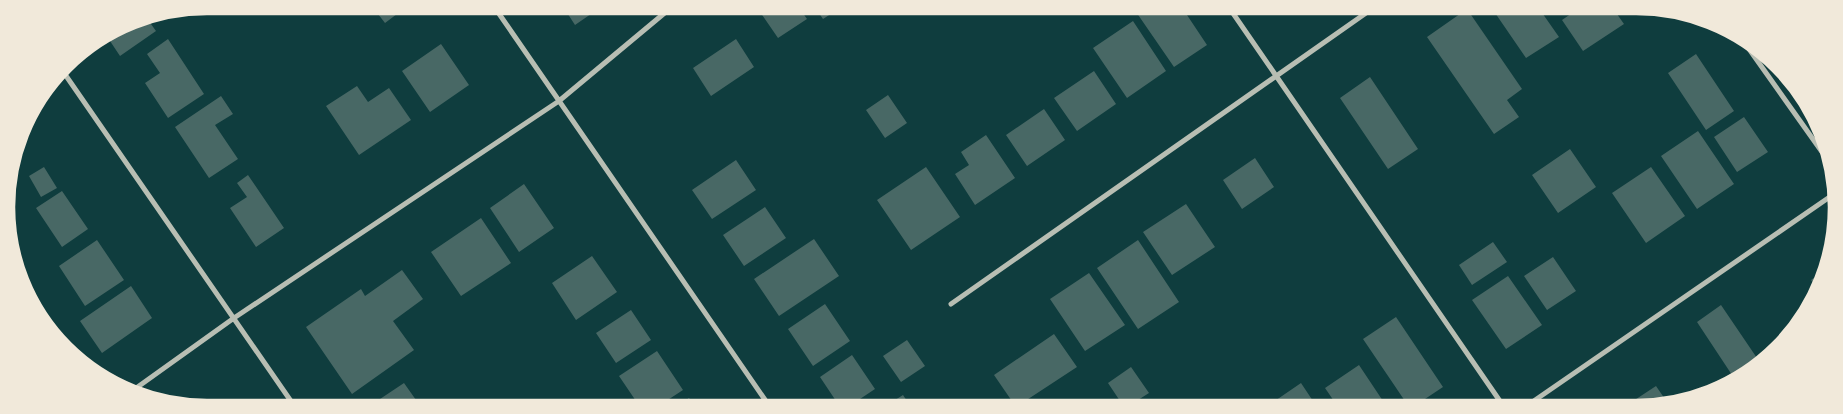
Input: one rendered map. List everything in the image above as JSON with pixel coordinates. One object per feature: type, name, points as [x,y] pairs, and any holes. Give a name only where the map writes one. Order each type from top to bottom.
[{"type":"street","points":[[499,14],[765,400]]},
{"type":"street","points":[[137,387],[234,318],[559,101],[664,14]]},
{"type":"street","points":[[1233,14],[1499,400]]},
{"type":"street","points":[[951,304],[1365,14]]},
{"type":"street","points":[[1751,52],[1821,150]]},
{"type":"street","points":[[66,75],[290,400]]},
{"type":"street","points":[[1535,400],[1829,197]]},
{"type":"building","points":[[378,14],[397,14],[385,23]]},
{"type":"building","points":[[568,14],[591,14],[575,25]]},
{"type":"building","points":[[761,14],[804,14],[807,19],[778,38]]},
{"type":"building","points":[[820,14],[831,14],[823,19]]},
{"type":"building","points":[[1138,14],[1186,14],[1207,45],[1174,67]]},
{"type":"building","points":[[1460,14],[1470,14],[1522,89],[1507,100],[1519,117],[1494,134],[1427,37]]},
{"type":"building","points":[[1496,14],[1543,14],[1559,37],[1526,58]]},
{"type":"building","points":[[1571,14],[1617,14],[1624,24],[1583,51],[1562,20]]},
{"type":"building","points":[[1133,21],[1166,71],[1127,98],[1093,48]]},
{"type":"building","points":[[150,22],[156,31],[120,56],[110,40],[133,28]]},
{"type":"building","points":[[168,39],[204,94],[168,118],[145,83],[160,73],[147,54]]},
{"type":"building","points":[[736,39],[754,67],[711,96],[693,68]]},
{"type":"building","points":[[441,44],[469,85],[430,112],[402,71]]},
{"type":"building","points":[[1696,54],[1734,111],[1706,130],[1668,73]]},
{"type":"building","points":[[1094,71],[1116,104],[1077,131],[1054,98]]},
{"type":"building","points":[[1370,77],[1418,149],[1388,169],[1340,98]]},
{"type":"building","points":[[357,86],[368,102],[389,88],[411,120],[359,155],[326,106]]},
{"type":"building","points":[[888,95],[907,123],[885,138],[866,110]]},
{"type":"building","points":[[221,96],[233,114],[215,125],[238,159],[209,178],[175,127]]},
{"type":"building","points":[[1044,109],[1065,140],[1027,166],[1006,135]]},
{"type":"building","points":[[1744,117],[1768,152],[1737,172],[1714,137]]},
{"type":"building","points":[[1698,131],[1734,184],[1697,209],[1661,156]]},
{"type":"building","points":[[986,135],[1015,178],[975,205],[955,174],[969,165],[961,152]]},
{"type":"building","points":[[1570,149],[1596,187],[1558,213],[1532,175]]},
{"type":"building","points":[[1255,158],[1274,187],[1242,209],[1223,180]]},
{"type":"building","points":[[736,160],[756,190],[712,219],[692,190]]},
{"type":"building","points":[[44,167],[57,188],[41,197],[29,176]]},
{"type":"building","points":[[926,167],[960,217],[911,250],[877,200]]},
{"type":"building","points":[[1651,167],[1685,216],[1646,243],[1612,193]]},
{"type":"building","points":[[248,175],[284,228],[256,247],[230,208],[247,197],[237,183]]},
{"type":"building","points":[[524,184],[554,228],[519,252],[490,208]]},
{"type":"building","points":[[62,191],[88,229],[62,247],[36,208]]},
{"type":"building","points":[[1186,204],[1215,247],[1172,275],[1143,232]]},
{"type":"building","points":[[765,207],[786,238],[744,266],[723,235]]},
{"type":"building","points":[[481,218],[511,263],[461,296],[431,252]]},
{"type":"building","points":[[814,239],[839,276],[779,316],[754,279]]},
{"type":"building","points":[[97,240],[124,280],[85,306],[59,266]]},
{"type":"building","points":[[1138,240],[1179,302],[1138,329],[1097,268]]},
{"type":"building","points":[[1493,242],[1507,262],[1472,285],[1459,265]]},
{"type":"building","points":[[592,256],[617,292],[576,320],[552,283]]},
{"type":"building","points":[[1553,257],[1576,291],[1547,310],[1524,276]]},
{"type":"building","points":[[402,270],[423,299],[393,321],[414,350],[352,394],[306,327],[361,289],[365,296]]},
{"type":"building","points":[[1089,273],[1125,325],[1085,351],[1050,299]]},
{"type":"building","points":[[1508,276],[1542,325],[1506,349],[1472,300]]},
{"type":"building","points":[[1817,276],[1814,284],[1811,280]]},
{"type":"building","points":[[131,286],[152,318],[102,353],[80,321]]},
{"type":"building","points":[[825,304],[850,341],[813,366],[788,329]]},
{"type":"building","points":[[1721,305],[1757,358],[1732,375],[1697,322]]},
{"type":"building","points":[[631,310],[651,340],[616,363],[596,333]]},
{"type":"building","points":[[1396,317],[1443,387],[1424,400],[1404,400],[1363,339]]},
{"type":"building","points":[[1054,334],[1077,367],[1027,400],[1011,400],[994,375]]},
{"type":"building","points":[[907,340],[925,366],[901,382],[883,356]]},
{"type":"building","points":[[657,351],[683,390],[668,400],[635,400],[619,376]]},
{"type":"building","points":[[852,355],[875,389],[858,400],[835,400],[820,377]]},
{"type":"building","points":[[1359,365],[1382,400],[1333,400],[1325,388]]},
{"type":"building","points":[[1131,367],[1149,393],[1138,400],[1119,400],[1108,383]]},
{"type":"building","points":[[404,383],[416,400],[378,400]]},
{"type":"building","points":[[1301,383],[1312,400],[1276,400]]},
{"type":"building","points":[[1656,386],[1665,398],[1649,400],[1635,400]]},
{"type":"building","points":[[903,395],[906,400],[895,400]]}]
